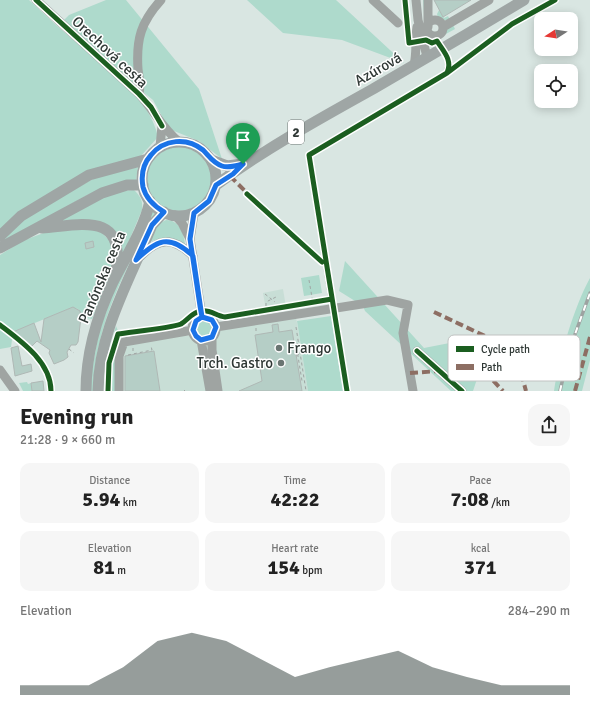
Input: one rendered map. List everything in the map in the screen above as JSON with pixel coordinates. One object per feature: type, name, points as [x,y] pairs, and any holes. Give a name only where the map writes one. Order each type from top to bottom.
[{"type":"main road","name":"Azúrová","points":[[243,164],[524,0]]},
{"type":"main road","name":"2","points":[[0,236],[32,209],[89,175],[148,159],[160,147],[178,142],[197,146],[211,160],[221,166],[243,164]]},
{"type":"main road","points":[[148,159],[143,174],[143,185],[150,201],[164,212],[175,216],[194,213],[209,201],[216,185],[215,172],[211,160]]},
{"type":"main road","name":"2","points":[[216,185],[233,174],[243,164]]},
{"type":"main road","points":[[0,248],[39,229],[102,193],[126,185],[143,185]]},
{"type":"main road","name":"Panónska cesta","points":[[86,391],[88,362],[92,340],[114,282],[140,228],[150,201]]},
{"type":"main road","name":"Panónska cesta","points":[[98,391],[100,361],[106,335],[136,260],[152,225],[164,212]]},
{"type":"main road","points":[[39,229],[86,223],[96,224],[106,230],[112,236],[118,250],[114,282]]},
{"type":"street","name":"Orechová cesta","points":[[36,0],[139,94],[151,107],[162,126],[178,142]]},
{"type":"street","points":[[139,94],[138,50],[141,30],[147,17],[161,0]]},
{"type":"street","points":[[373,0],[398,23]]},
{"type":"street","points":[[416,0],[418,20],[427,57]]},
{"type":"street","points":[[428,0],[428,27],[430,22],[435,21],[439,22],[443,27],[489,0]]},
{"type":"street","points":[[414,65],[418,20]]},
{"type":"street","points":[[160,147],[162,126]]},
{"type":"street","points":[[190,239],[194,213]]},
{"type":"street","points":[[175,216],[182,223],[190,239],[202,317]]},
{"type":"street","points":[[136,260],[152,245],[165,241],[179,244],[193,256]]},
{"type":"street","points":[[216,327],[314,310],[387,300],[408,306],[403,333],[413,391]]},
{"type":"street","points":[[202,317],[212,320],[216,327]]},
{"type":"street","points":[[202,317],[196,321],[193,330],[196,336],[201,340],[210,391]]},
{"type":"street","points":[[216,327],[212,337],[212,350],[218,391]]},
{"type":"street","points":[[119,391],[120,356],[124,342],[193,330]]},
{"type":"street","points":[[201,340],[212,337]]},
{"type":"street","points":[[417,351],[448,379]]},
{"type":"street","points":[[0,370],[15,391]]},
{"type":"street","points":[[451,381],[462,391]]},
{"type":"path","points":[[345,391],[309,155],[446,73],[449,61],[446,55]]},
{"type":"path","points":[[309,280],[314,310]]},
{"type":"path","points":[[265,294],[275,302]]},
{"type":"path","points":[[266,310],[266,302],[278,296]]},
{"type":"path","points":[[0,325],[39,359],[51,380],[51,391]]},
{"type":"path","points":[[296,327],[306,391]]},
{"type":"path","points":[[299,344],[296,344],[302,381]]},
{"type":"path","points":[[120,356],[152,350],[151,346],[145,346]]},
{"type":"path","points":[[133,354],[132,348],[139,347]]},
{"type":"path","points":[[69,349],[74,353]]},
{"type":"path","points":[[297,355],[306,353]]},
{"type":"shaded area","points":[[283,289],[286,307],[266,310],[263,293]]},
{"type":"shaded area","points":[[296,317],[308,391],[120,391],[121,344],[185,335],[207,341],[221,330]]},
{"type":"green space","points":[[0,0],[29,0],[118,77],[147,111],[154,123],[158,137],[140,157],[87,171],[0,232]]},
{"type":"green space","points":[[106,0],[126,0],[199,89],[222,159],[199,141],[169,129],[153,100],[119,72],[63,21],[69,15]]},
{"type":"green space","points":[[247,0],[336,0],[404,63],[342,40],[283,33]]},
{"type":"green space","points":[[423,0],[426,0],[425,25],[426,31],[429,35],[439,37],[445,30],[453,25],[455,29],[435,40],[428,38],[425,31]]},
{"type":"green space","points":[[439,10],[444,18],[448,16],[450,20],[439,20],[437,14]]},
{"type":"green space","points":[[173,147],[185,147],[202,156],[209,167],[211,179],[209,191],[202,202],[185,211],[173,211],[161,206],[152,197],[147,185],[147,173],[152,161],[161,152]]},
{"type":"green space","points":[[138,167],[136,180],[120,183],[93,192],[29,229],[1,242],[24,220],[46,205],[100,175]]},
{"type":"green space","points":[[134,190],[141,199],[142,210],[121,260],[110,230],[51,224],[115,191]]},
{"type":"green space","points":[[152,211],[155,214],[123,277],[106,321],[99,344],[93,391],[90,391],[91,375],[99,332],[113,293]]},
{"type":"green space","points":[[166,220],[174,222],[180,228],[185,244],[167,238],[149,242],[158,224]]},
{"type":"green space","points":[[98,228],[114,246],[112,270],[92,319],[81,317],[78,309],[71,308],[13,332],[11,347],[0,349],[0,255],[22,241],[49,231]]},
{"type":"green space","points":[[345,261],[424,348],[448,343],[448,381],[476,381],[473,391],[451,391],[365,311],[363,306],[339,291]]},
{"type":"green space","points":[[319,275],[322,293],[304,296],[301,278]]},
{"type":"green space","points":[[590,278],[590,360],[582,391],[554,391],[556,381],[580,381],[580,335],[567,335]]},
{"type":"green space","points":[[331,316],[343,391],[308,391],[297,321]]},
{"type":"green space","points":[[201,320],[207,320],[212,325],[210,334],[207,336],[201,336],[196,331],[196,325]]},
{"type":"green space","points":[[116,326],[121,338],[117,356],[116,391],[104,391],[107,356]]},
{"type":"green space","points":[[27,382],[28,384],[31,383],[32,391],[23,391],[19,383]]},
{"type":"building","points":[[434,0],[471,0],[443,17]]},
{"type":"building","points":[[93,241],[94,247],[86,249],[85,243]]},
{"type":"building","points":[[73,307],[80,311],[81,317],[78,342],[76,345],[71,345],[67,352],[68,357],[64,360],[54,364],[49,353],[50,350],[37,341],[30,348],[13,332],[34,323],[41,342],[44,319]]},
{"type":"building","points":[[278,324],[279,332],[292,330],[302,391],[239,391],[262,381],[255,335],[273,332],[272,325]]},
{"type":"building","points":[[18,346],[22,366],[31,364],[32,371],[15,376],[11,348]]},
{"type":"building","points":[[154,351],[160,391],[125,391],[125,356]]},
{"type":"building","points":[[43,381],[44,391],[32,391],[31,383]]},
{"type":"railway","points":[[575,335],[590,293]]},
{"type":"railway","points":[[560,391],[562,381]]},
{"type":"marked path","points":[[230,176],[250,196]]},
{"type":"marked path","points":[[434,312],[483,335]]},
{"type":"marked path","points":[[580,373],[590,337]]},
{"type":"marked path","points":[[410,373],[439,371]]},
{"type":"marked path","points":[[494,381],[503,391]]},
{"type":"marked path","points":[[523,381],[526,391]]},
{"type":"marked path","points":[[575,391],[578,381]]},
{"type":"cycle path","points":[[36,0],[139,94],[151,107],[162,126]]},
{"type":"cycle path","points":[[405,0],[409,43],[426,40],[432,43],[437,41],[448,60],[449,68],[447,73]]},
{"type":"cycle path","points":[[347,391],[309,155],[447,73],[512,24],[555,0]]},
{"type":"cycle path","points":[[247,194],[322,262]]},
{"type":"cycle path","points":[[108,391],[109,363],[118,334],[181,324],[190,316],[201,311],[207,311],[225,317],[332,299]]},
{"type":"cycle path","points":[[0,325],[25,345],[40,362],[50,380],[51,391]]},
{"type":"cycle path","points":[[417,351],[448,379]]},
{"type":"cycle path","points":[[451,381],[462,391]]},
{"type":"place","name":"Frango","points":[[279,348]]},
{"type":"place","name":"Trch. Gastro","points":[[281,363]]},
{"type":"route","points":[[243,164],[233,174],[216,185],[214,193],[209,201],[194,213],[192,221],[190,239],[200,306],[202,317],[212,320],[216,327],[216,331],[212,337],[201,340],[194,334],[193,330],[194,324],[198,318],[202,317],[193,256],[185,249],[179,244],[165,241],[152,245],[136,260],[152,225],[164,212],[150,201],[145,193],[143,185],[143,170],[148,159],[158,148],[172,142],[186,142],[197,146],[206,153],[211,160],[221,166],[236,166],[243,164]]}]
